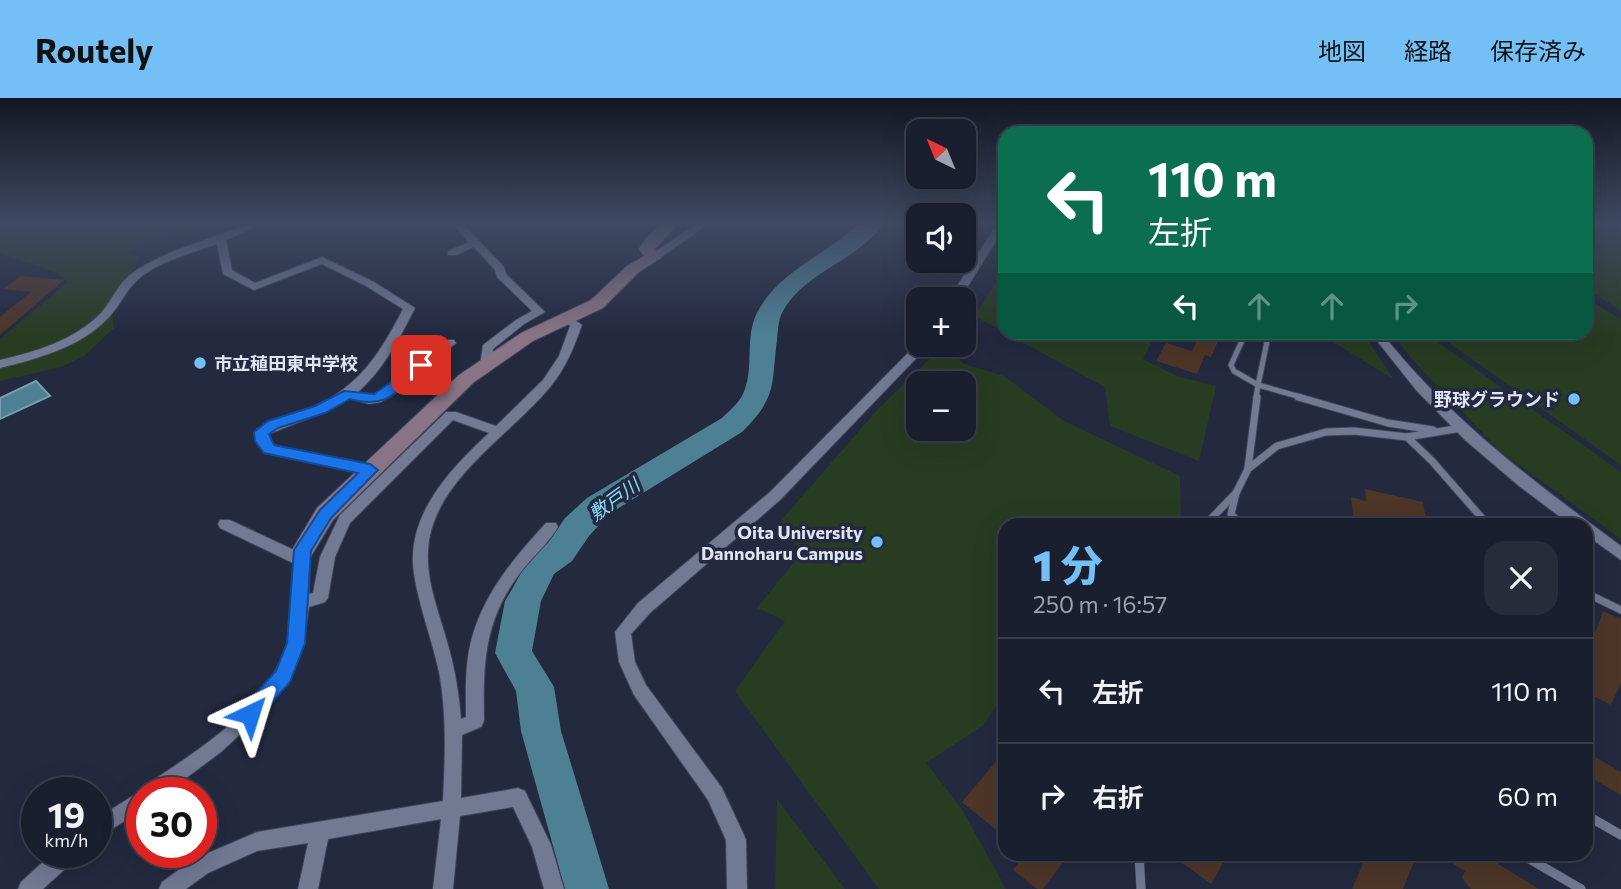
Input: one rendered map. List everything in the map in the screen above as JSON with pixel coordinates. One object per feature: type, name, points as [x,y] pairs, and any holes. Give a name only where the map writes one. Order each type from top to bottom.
[{"type":"street","points":[[0,364],[32,356],[96,324],[128,281],[164,261]]},
{"type":"street","points":[[226,261],[228,272],[254,287],[319,261]]},
{"type":"street","points":[[323,261],[370,284],[409,308],[388,352],[349,394],[320,410],[273,425],[262,432],[262,441],[269,449],[370,470]]},
{"type":"street","points":[[486,365],[487,348],[520,322],[539,312],[500,275],[500,269],[493,261]]},
{"type":"street","points":[[172,777],[217,745],[250,714],[283,676],[296,643],[301,602],[302,556],[326,514],[466,379],[527,337],[597,304],[633,269],[648,261]]},
{"type":"street","points":[[962,287],[978,261]]},
{"type":"street","points":[[443,889],[453,808],[453,731],[448,676],[423,576],[420,544],[430,512],[444,488],[468,459],[557,371],[568,353],[576,325],[568,318]]},
{"type":"street","points":[[1380,340],[1405,371],[1461,428],[1516,477],[1571,518]]},
{"type":"street","points":[[349,394],[369,400],[377,399],[450,343]]},
{"type":"street","points":[[737,889],[736,840],[715,794],[640,690],[627,662],[623,632],[644,608],[775,496],[911,357]]},
{"type":"street","points":[[301,602],[320,598],[323,563],[332,539],[345,519],[451,415],[497,431]]},
{"type":"street","points":[[225,524],[302,556]]},
{"type":"street","points":[[453,731],[475,721],[476,656],[484,623],[501,585],[551,527]]},
{"type":"street","points":[[1593,534],[1621,554]]},
{"type":"street","points":[[172,888],[201,866],[257,842],[517,797],[541,845],[554,889]]},
{"type":"street","points":[[307,889],[320,831]]},
{"type":"street","points":[[28,889],[51,868]]},
{"type":"lane","points":[[1242,340],[1231,365],[1234,371],[1258,385],[1388,423],[1442,432]]},
{"type":"lane","points":[[1235,518],[1231,514],[1236,493],[1248,469],[1258,385],[1267,340]]},
{"type":"lane","points":[[1248,469],[1277,446],[1318,434],[1342,430],[1407,438],[1461,428]]},
{"type":"lane","points":[[1407,438],[1432,461],[1482,518]]},
{"type":"lane","points":[[1212,518],[1236,493]]},
{"type":"lane","points":[[1593,596],[1621,610]]},
{"type":"lane","points":[[1593,819],[1621,835]]},
{"type":"lane","points":[[1139,861],[1141,889]]},
{"type":"lane","points":[[1533,861],[1581,889]]},
{"type":"green space","points":[[23,261],[136,261],[111,301],[114,328],[84,356],[61,367],[0,381],[0,339],[68,282],[44,267]]},
{"type":"green space","points":[[1593,261],[1621,261],[1621,311],[1593,293]]},
{"type":"green space","points":[[998,280],[998,329],[976,317],[976,313]]},
{"type":"green space","name":"野球グラウンド","points":[[1593,302],[1621,319],[1621,465],[1445,340],[1593,340]]},
{"type":"green space","points":[[1018,340],[1152,340],[1143,359],[1177,376],[1216,386],[1199,461],[1110,426],[1105,387]]},
{"type":"green space","points":[[1330,340],[1368,340],[1394,380]]},
{"type":"green space","points":[[1397,340],[1435,340],[1621,472],[1621,539],[1499,450],[1411,358]]},
{"type":"green space","points":[[932,357],[957,357],[964,364],[1004,376],[1064,421],[1180,476],[1181,518],[998,518],[998,702],[985,724],[926,763],[962,809],[1006,889],[879,889],[735,691],[785,621],[757,608],[802,552],[777,525],[879,408],[906,382],[906,441],[976,441],[976,371],[917,371]]},
{"type":"green space","points":[[777,799],[845,889],[775,889]]},
{"type":"water","points":[[36,381],[50,396],[0,419],[0,398]]},
{"type":"building","points":[[21,276],[64,280],[0,335],[0,317],[31,292],[3,289]]},
{"type":"building","points":[[1197,340],[1218,340],[1211,357],[1205,355],[1197,374],[1156,361],[1166,343],[1192,351]]},
{"type":"building","points":[[1365,489],[1423,502],[1426,518],[1353,518],[1351,497],[1366,501]]},
{"type":"building","points":[[1603,611],[1621,619],[1621,683],[1611,705],[1593,696],[1593,639]]},
{"type":"building","points":[[1593,756],[1621,772],[1621,795],[1593,779]]},
{"type":"building","points":[[997,760],[998,831],[962,802]]},
{"type":"building","points":[[1020,861],[1064,861],[1043,889],[1037,889],[1013,870]]},
{"type":"building","points":[[1180,861],[1224,861],[1211,884]]},
{"type":"building","points":[[1364,861],[1414,861],[1403,889],[1352,889]]},
{"type":"building","points":[[1449,861],[1493,861],[1539,889],[1471,889],[1462,878],[1465,871]]},
{"type":"waterway","name":"敷戸川","points":[[587,889],[541,731],[535,687],[513,653],[523,601],[542,565],[560,552],[577,527],[598,506],[732,425],[745,412],[759,392],[770,312],[792,286],[825,261]]},
{"type":"place","name":"市立稙田東中学校","points":[[200,363]]},
{"type":"place","name":"野球グラウンド","points":[[1574,399]]},
{"type":"place","name":"Oita University Dannoharu Campus","points":[[877,542]]},
{"type":"route","points":[[250,714],[283,676],[296,643],[302,592],[303,550],[326,514],[370,470],[269,449],[262,441],[262,432],[273,425],[320,410],[349,394],[369,400],[377,399],[421,365]]}]
